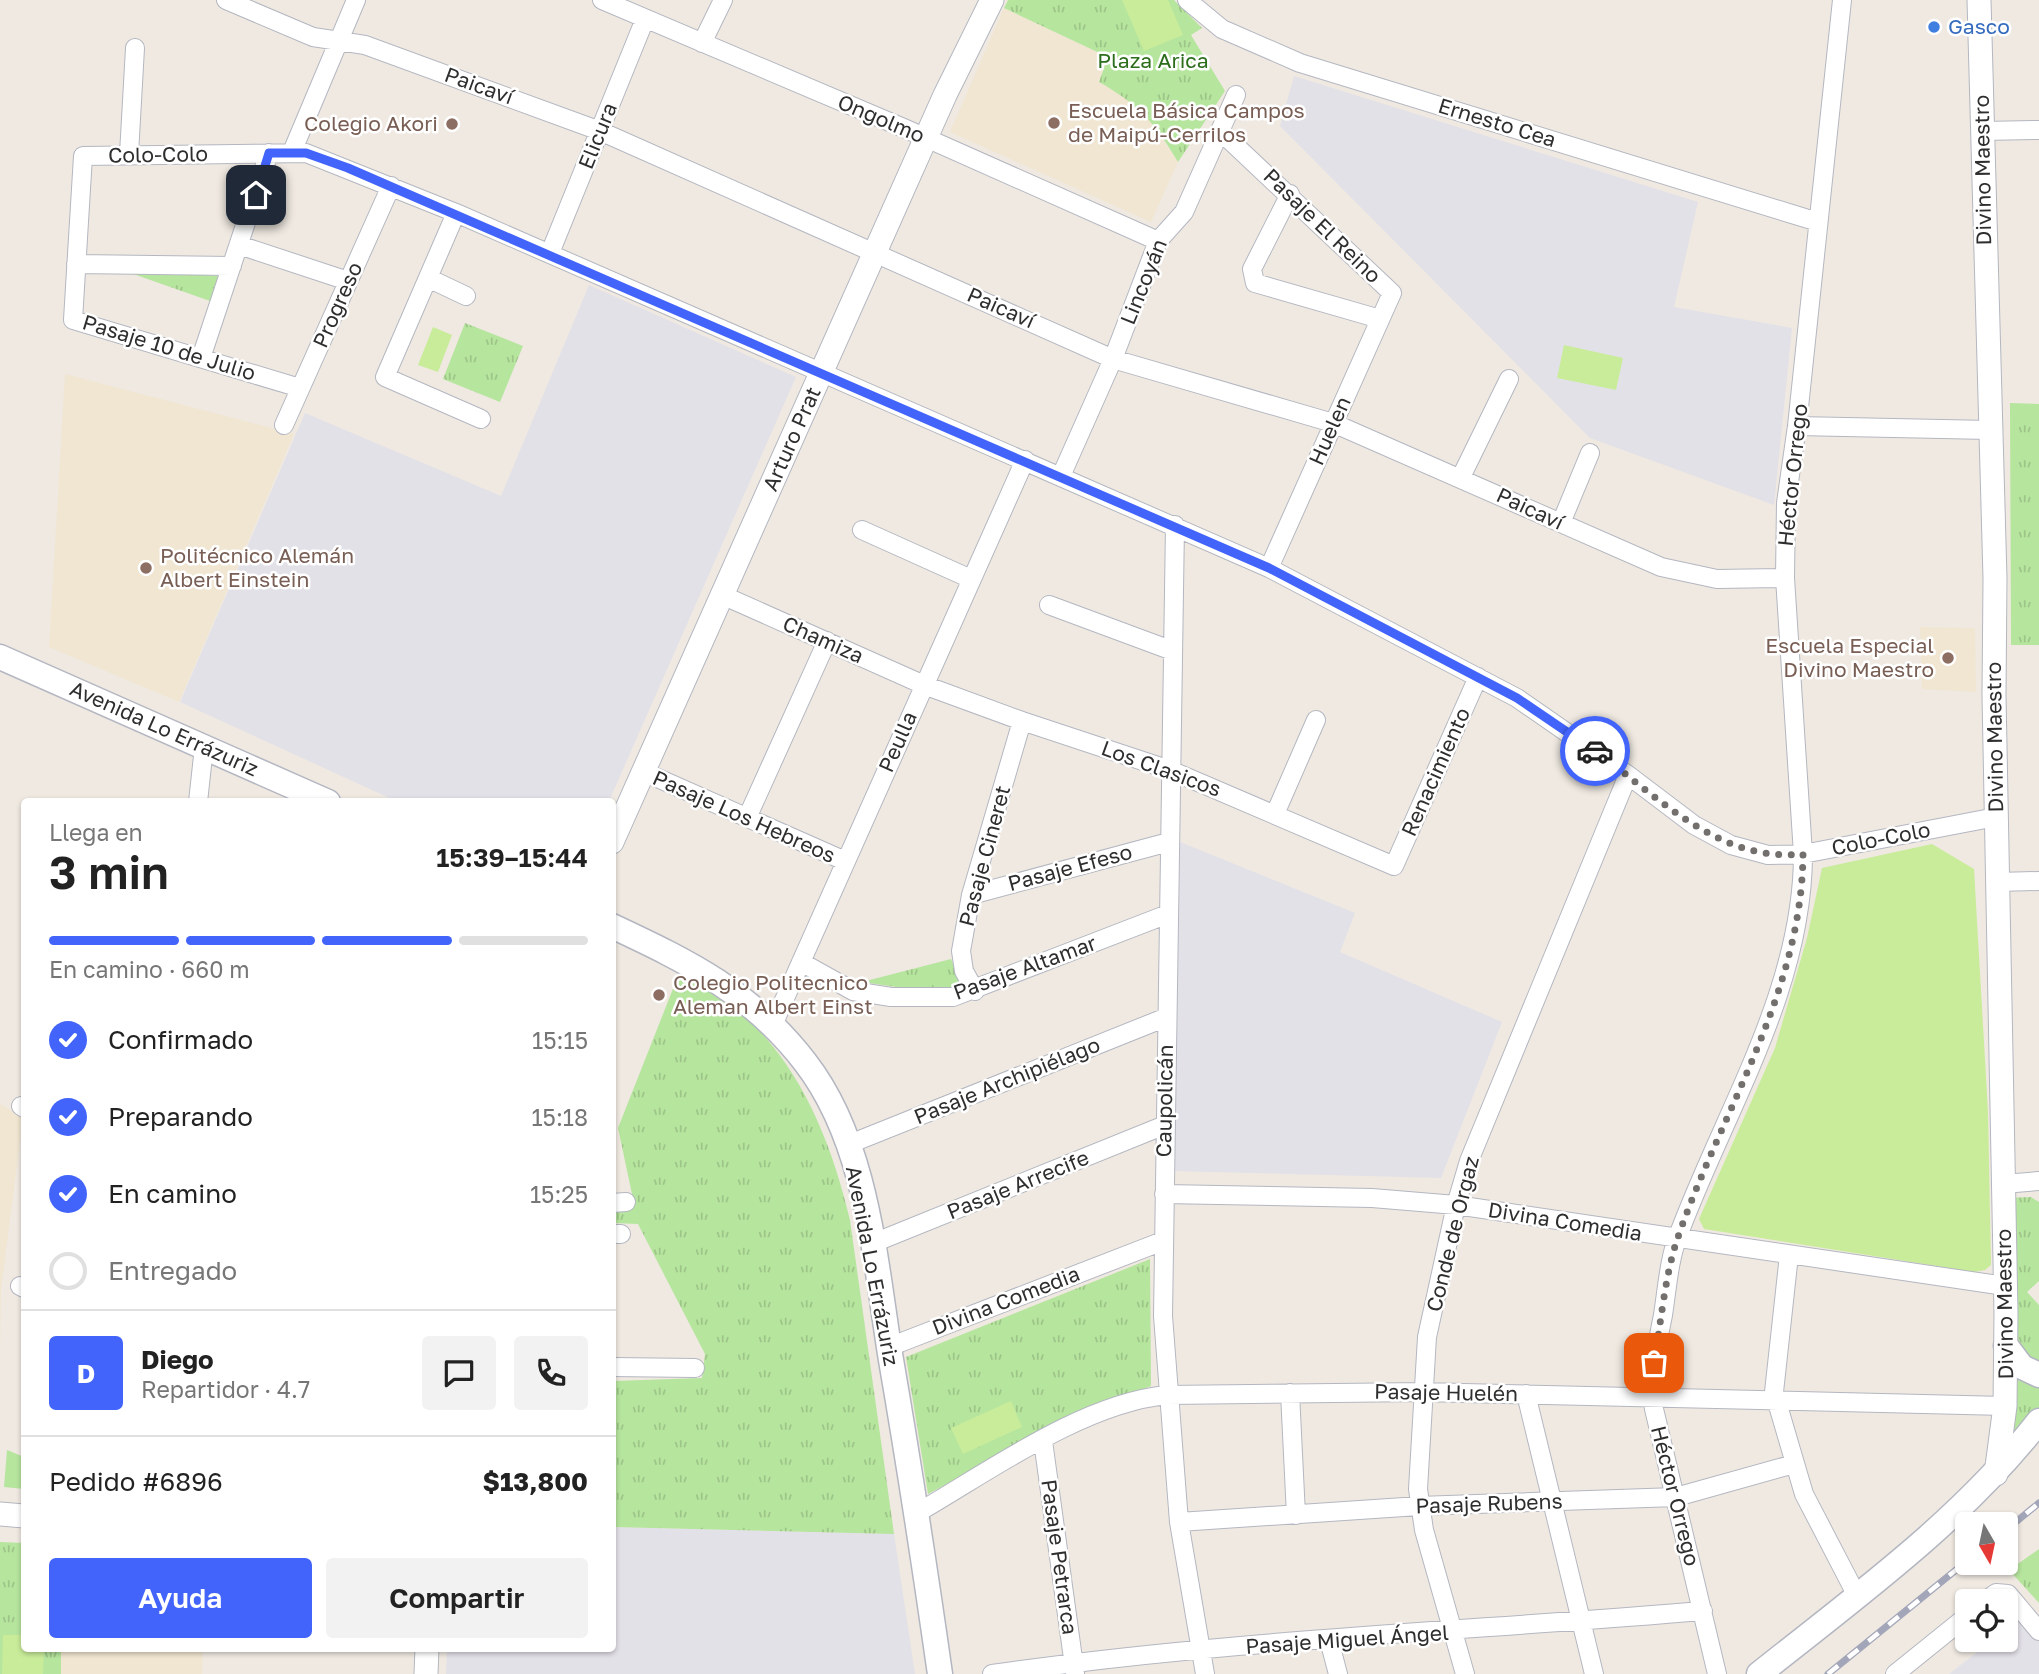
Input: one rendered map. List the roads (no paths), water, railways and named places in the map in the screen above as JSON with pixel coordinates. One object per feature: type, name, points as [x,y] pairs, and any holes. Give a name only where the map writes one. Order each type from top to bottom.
[{"type":"main road","name":"Avenida Lo Errázuriz","points":[[0,657],[319,798]]},
{"type":"main road","name":"Avenida Lo Errázuriz","points":[[616,928],[711,975],[745,999],[773,1025],[819,1083],[847,1145],[872,1244],[917,1513],[940,1674]]},
{"type":"main road","points":[[2006,1346],[2022,1367],[2039,1375]]},
{"type":"main road","points":[[1759,1674],[1955,1514],[1996,1474],[2039,1421]]},
{"type":"street","name":"Paicaví","points":[[226,0],[313,37],[365,45],[600,131],[1113,359],[1334,423],[1461,477],[1642,560],[1680,573],[1717,579],[1785,578]]},
{"type":"street","points":[[292,152],[356,0]]},
{"type":"street","name":"Ongolmo","points":[[602,0],[642,12],[702,43],[1158,241]]},
{"type":"street","points":[[702,43],[723,0]]},
{"type":"street","name":"Arturo Prat","points":[[616,833],[875,251],[992,0]]},
{"type":"street","name":"Ernesto Cea","points":[[1187,0],[1222,29],[1300,63],[1818,222]]},
{"type":"street","name":"Héctor Orrego","points":[[1717,1674],[1653,1398],[1654,1363],[1677,1239],[1779,991],[1800,902],[1803,854],[1785,578],[1786,503],[1797,426],[1842,0]]},
{"type":"street","name":"Divino Maestro","points":[[1979,0],[1996,578],[1996,817],[2006,1346],[2005,1406],[1996,1474]]},
{"type":"street","name":"Elicura","points":[[550,253],[600,131],[642,12]]},
{"type":"street","points":[[129,154],[135,48]]},
{"type":"street","name":"Lincoyán","points":[[1062,477],[1113,359],[1158,241],[1166,229],[1180,219],[1236,95]]},
{"type":"street","points":[[1982,131],[2039,130]]},
{"type":"street","name":"Pasaje El Reino","points":[[1221,132],[1290,194],[1392,293]]},
{"type":"street","name":"Colo-Colo","points":[[83,156],[292,152],[317,155],[456,213],[1269,568],[1536,709],[1718,840],[1768,855],[1803,854],[1996,817]]},
{"type":"street","points":[[201,358],[269,153]]},
{"type":"street","name":"Pasaje 10 de Julio","points":[[83,156],[73,320],[300,388]]},
{"type":"street","name":"Progreso","points":[[284,425],[391,186]]},
{"type":"street","points":[[1290,194],[1252,268],[1255,284],[1380,319]]},
{"type":"street","points":[[456,213],[385,377],[481,419]]},
{"type":"street","points":[[239,245],[348,281]]},
{"type":"street","points":[[76,264],[232,266]]},
{"type":"street","points":[[428,278],[466,296]]},
{"type":"street","name":"Huelen","points":[[1269,568],[1392,293]]},
{"type":"street","points":[[1461,477],[1509,379]]},
{"type":"street","points":[[1797,426],[1990,430]]},
{"type":"street","points":[[1561,523],[1590,453]]},
{"type":"street","name":"Peulla","points":[[773,1025],[1024,460]]},
{"type":"street","name":"Caupolicán","points":[[1175,526],[1163,1241],[1167,1395],[1179,1522],[1205,1674]]},
{"type":"street","points":[[862,530],[971,579]]},
{"type":"street","name":"Chamiza","points":[[722,595],[924,685]]},
{"type":"street","points":[[1049,605],[1172,651]]},
{"type":"street","points":[[747,818],[827,641]]},
{"type":"street","name":"Renacimiento","points":[[1394,866],[1478,677]]},
{"type":"street","name":"Los Clasicos","points":[[924,685],[1022,721],[1170,769],[1394,866]]},
{"type":"street","points":[[1275,814],[1316,720]]},
{"type":"street","name":"Pasaje Cineret","points":[[975,991],[964,971],[961,951],[971,895],[1022,721]]},
{"type":"street","points":[[198,798],[204,747]]},
{"type":"street","name":"Pasaje Los Hebreos","points":[[644,772],[845,861]]},
{"type":"street","name":"Conde de Orgaz","points":[[1465,1674],[1419,1506],[1422,1392],[1427,1337],[1456,1205],[1479,1136],[1628,775]]},
{"type":"street","name":"Pasaje Efeso","points":[[971,895],[1169,842]]},
{"type":"street","points":[[1997,882],[2039,881]]},
{"type":"street","name":"Pasaje Altamar","points":[[801,962],[831,981],[866,993],[891,997],[953,997],[975,991],[1168,914]]},
{"type":"street","name":"Pasaje Archipiélago","points":[[847,1145],[1167,1017]]},
{"type":"street","name":"Pasaje Arrecife","points":[[872,1244],[1165,1125]]},
{"type":"street","points":[[2003,1184],[2039,1181]]},
{"type":"street","name":"Divina Comedia","points":[[1164,1194],[1372,1198],[1456,1205],[2005,1286]]},
{"type":"street","name":"Divina Comedia","points":[[889,1347],[1163,1241]]},
{"type":"street","points":[[1789,1255],[1773,1380],[1777,1401],[1794,1464],[1811,1508],[1857,1596]]},
{"type":"street","points":[[616,1367],[695,1368]]},
{"type":"street","name":"Pasaje Huelén","points":[[917,1513],[1043,1441],[1112,1406],[1167,1395],[1422,1392],[2005,1406]]},
{"type":"street","points":[[1290,1393],[1297,1515]]},
{"type":"street","points":[[1526,1394],[1550,1502],[1594,1674]]},
{"type":"street","name":"Pasaje Petrarca","points":[[1043,1441],[1074,1668]]},
{"type":"street","name":"Pasaje Rubens","points":[[1179,1522],[1419,1506],[1676,1497],[1794,1464]]},
{"type":"street","points":[[0,1514],[21,1516]]},
{"type":"street","points":[[2018,1605],[2039,1632]]},
{"type":"street","name":"Pasaje Miguel Ángel","points":[[992,1674],[1074,1668],[1200,1651],[1703,1611]]},
{"type":"street","points":[[1895,1674],[1955,1626]]},
{"type":"street","points":[[1329,1640],[1338,1674]]},
{"type":"street","points":[[426,1674],[427,1652]]},
{"type":"railway","points":[[2018,1520],[2039,1503]]},
{"type":"railway","points":[[1828,1674],[1955,1571]]},
{"type":"place","name":"Gasco","points":[[1934,27]]},
{"type":"place","name":"Escuela Básica Campos de Maipú-Cerrilos","points":[[1054,123]]},
{"type":"place","name":"Colegio Akori","points":[[452,124]]},
{"type":"place","name":"Politécnico Alemán Albert Einstein","points":[[146,568]]},
{"type":"place","name":"Escuela Especial Divino Maestro","points":[[1948,658]]},
{"type":"place","name":"Colegio Politecnico Aleman Albert Einst","points":[[659,995]]},
{"type":"park label","name":"Plaza Arica","points":[[1153,61]]}]
